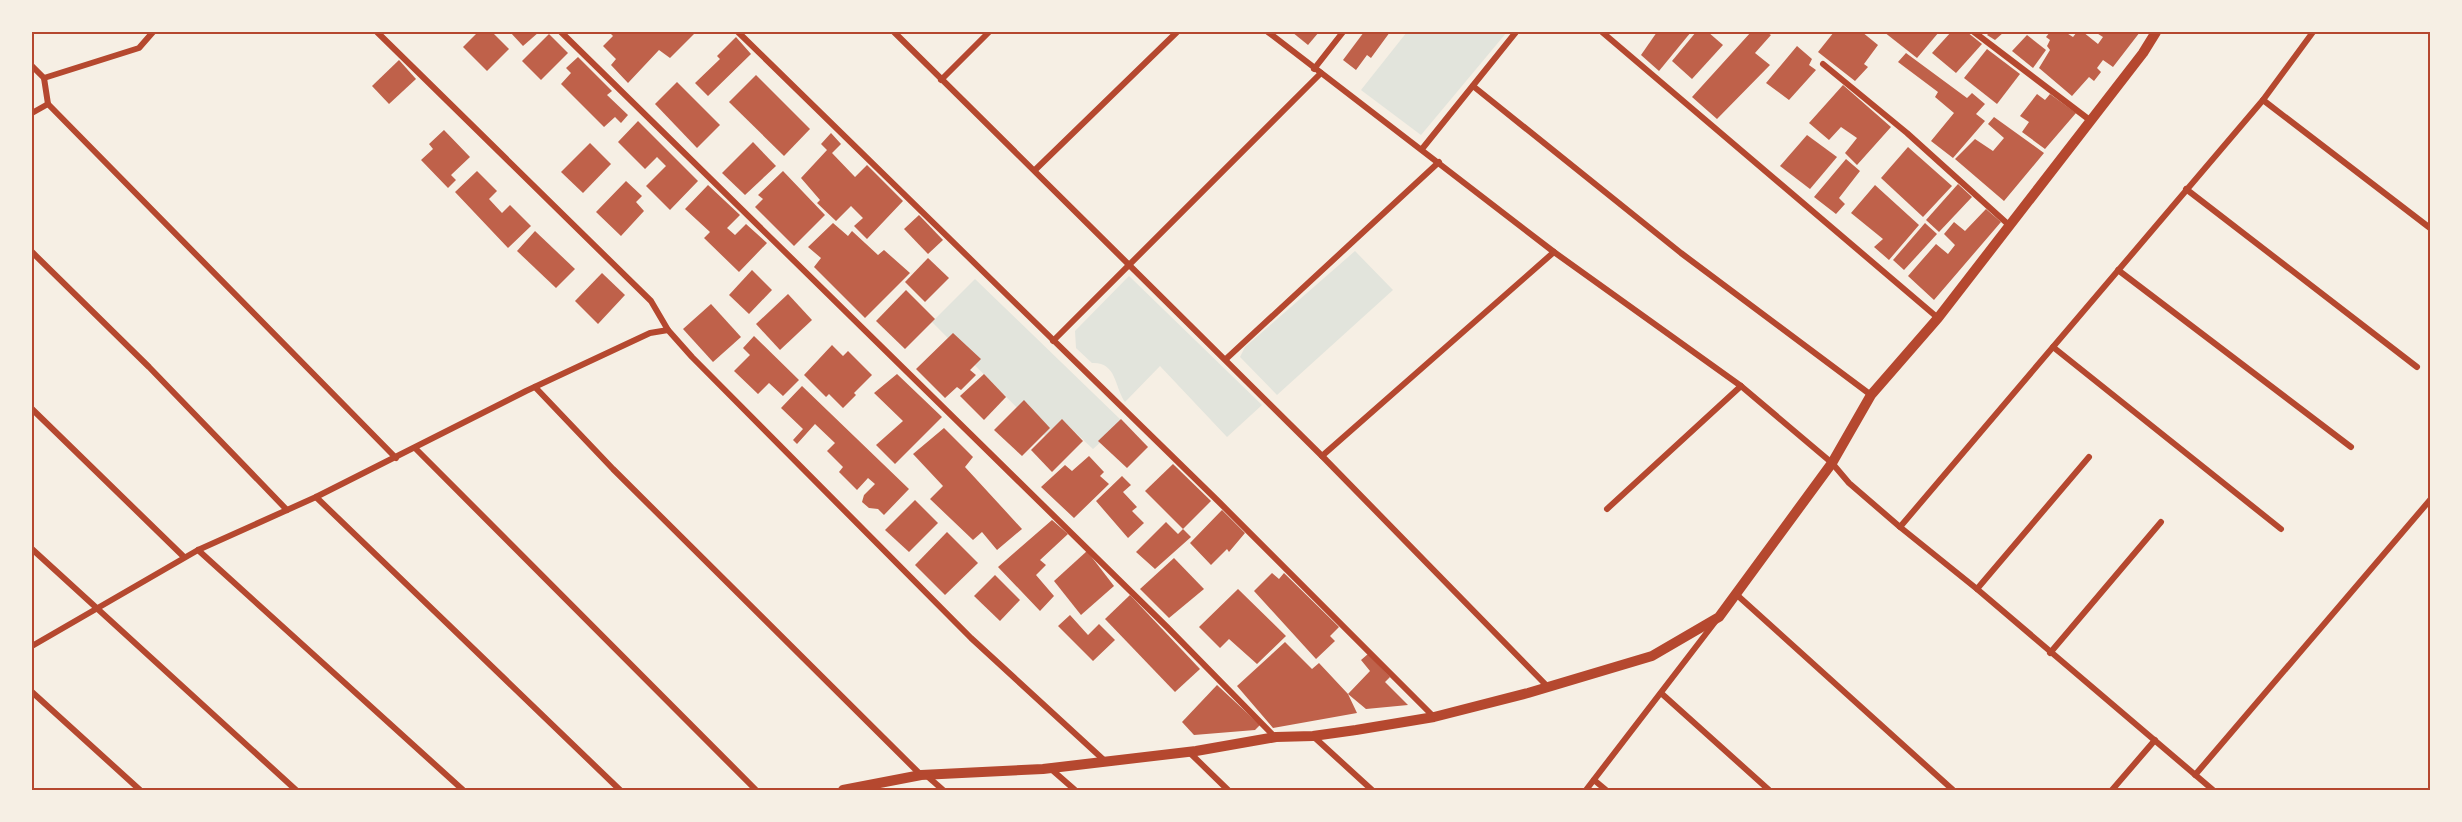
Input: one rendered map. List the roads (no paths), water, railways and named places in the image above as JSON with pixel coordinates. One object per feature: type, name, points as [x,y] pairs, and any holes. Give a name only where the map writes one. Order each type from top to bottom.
[{"type":"street","points":[[44,78],[139,48],[153,32]]},
{"type":"street","points":[[377,32],[651,302],[668,330],[971,638],[1106,763]]},
{"type":"street","points":[[561,32],[1118,578],[1276,737]]},
{"type":"street","points":[[738,32],[1218,501],[1434,717]]},
{"type":"street","points":[[894,32],[1226,359],[1548,687]]},
{"type":"street","points":[[941,80],[989,32]]},
{"type":"street","points":[[1035,170],[1177,32]]},
{"type":"street","points":[[1268,32],[1554,252],[1741,386],[1832,463],[1849,483],[1900,527],[1977,589],[2213,790]]},
{"type":"street","points":[[1314,69],[1343,32]]},
{"type":"street","points":[[1422,149],[1516,32]]},
{"type":"street","points":[[1602,32],[1938,318]]},
{"type":"street","points":[[1974,32],[2091,122]]},
{"type":"street","points":[[1900,527],[2263,100],[2313,32]]},
{"type":"street","points":[[1586,790],[1737,595],[1832,463],[1871,395],[1938,318],[2091,122],[2143,53],[2152,33]]},
{"type":"street","points":[[1823,64],[1907,134],[2010,226]]},
{"type":"street","points":[[32,66],[44,78],[48,104],[396,458]]},
{"type":"street","points":[[1053,341],[1321,74]]},
{"type":"street","points":[[1473,86],[1681,253],[1871,395]]},
{"type":"street","points":[[2263,100],[2430,228]]},
{"type":"street","points":[[32,113],[48,104]]},
{"type":"street","points":[[1226,359],[1439,162]]},
{"type":"street","points":[[2186,189],[2417,367]]},
{"type":"street","points":[[32,252],[149,367],[287,510]]},
{"type":"street","points":[[1322,456],[1554,252]]},
{"type":"street","points":[[2118,270],[2351,447]]},
{"type":"street","points":[[32,646],[198,550],[316,497],[535,387],[650,333],[668,330]]},
{"type":"street","points":[[2053,347],[2281,529]]},
{"type":"street","points":[[1607,509],[1741,386]]},
{"type":"street","points":[[535,387],[613,469],[924,775],[943,790]]},
{"type":"street","points":[[32,409],[184,557]]},
{"type":"street","points":[[415,448],[756,790]]},
{"type":"street","points":[[1977,589],[2089,457]]},
{"type":"street","points":[[316,497],[620,790]]},
{"type":"street","points":[[2195,775],[2430,500]]},
{"type":"street","points":[[2050,653],[2161,522]]},
{"type":"street","points":[[32,549],[296,790]]},
{"type":"street","points":[[198,550],[463,790]]},
{"type":"street","points":[[1737,595],[1953,790]]},
{"type":"street","points":[[843,790],[924,775],[1051,769],[1106,763],[1276,737],[1313,736],[1434,717],[1548,687],[1652,656],[1719,616]]},
{"type":"street","points":[[32,692],[140,790]]},
{"type":"street","points":[[1661,693],[1769,790]]},
{"type":"street","points":[[1313,736],[1372,790]]},
{"type":"street","points":[[2112,790],[2155,740]]},
{"type":"street","points":[[1189,751],[1228,790]]},
{"type":"street","points":[[1051,769],[1075,790]]},
{"type":"street","points":[[1594,780],[1606,790]]}]
